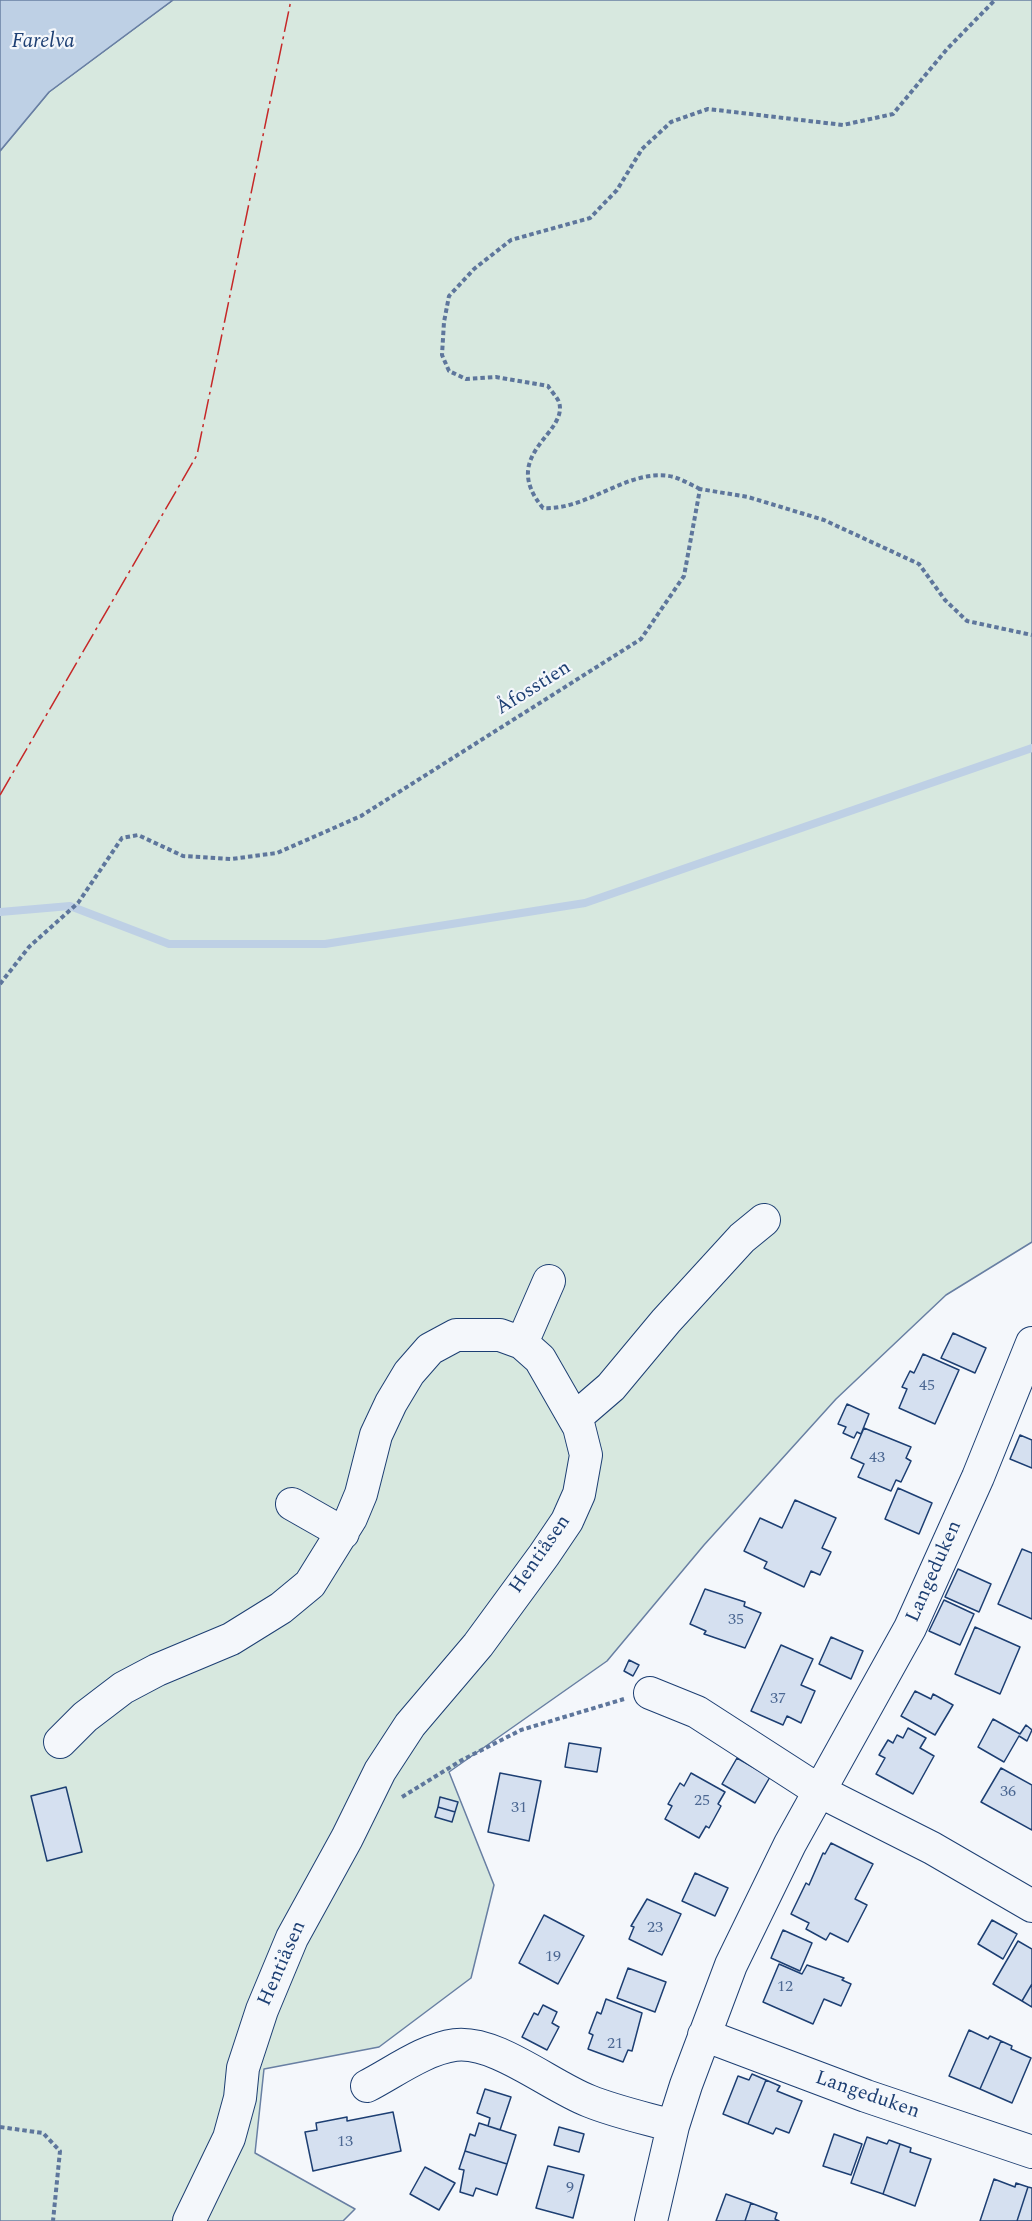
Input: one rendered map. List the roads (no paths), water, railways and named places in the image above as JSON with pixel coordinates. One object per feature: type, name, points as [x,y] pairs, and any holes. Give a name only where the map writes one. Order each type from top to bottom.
[{"type":"street","points":[[575,1418],[611,1387],[696,1288],[742,1238],[764,1220]]},
{"type":"street","points":[[522,1343],[549,1281]]},
{"type":"street","name":"Hentiåsen","points":[[60,1742],[85,1717],[123,1688],[157,1670],[231,1639],[281,1608],[310,1584],[343,1533],[361,1494],[376,1435],[386,1413],[410,1373],[430,1349],[456,1335],[501,1335],[522,1343],[540,1359],[575,1418],[585,1448],[585,1470],[579,1494],[567,1521],[478,1645],[411,1725],[380,1771],[347,1838],[292,1938],[266,2000],[243,2068],[240,2098],[229,2138],[189,2221]]},
{"type":"street","name":"Langeduken","points":[[651,2221],[673,2126],[704,2035],[752,1919],[790,1844],[821,1792],[910,1628],[978,1477],[1032,1343]]},
{"type":"street","points":[[292,1504],[343,1533]]},
{"type":"street","points":[[650,1693],[677,1702],[719,1725],[821,1792],[932,1848],[1032,1906]]},
{"type":"street","name":"Langeduken","points":[[704,2035],[866,2096],[1032,2152]]},
{"type":"street","points":[[367,2086],[438,2050],[455,2045],[476,2046],[493,2052],[589,2101],[673,2126]]},
{"type":"water","name":"Farelva","points":[[0,0],[173,0],[49,92],[0,151]]},
{"type":"waterway","points":[[0,912],[70,906],[169,944],[325,944],[585,903],[1032,748]]}]
